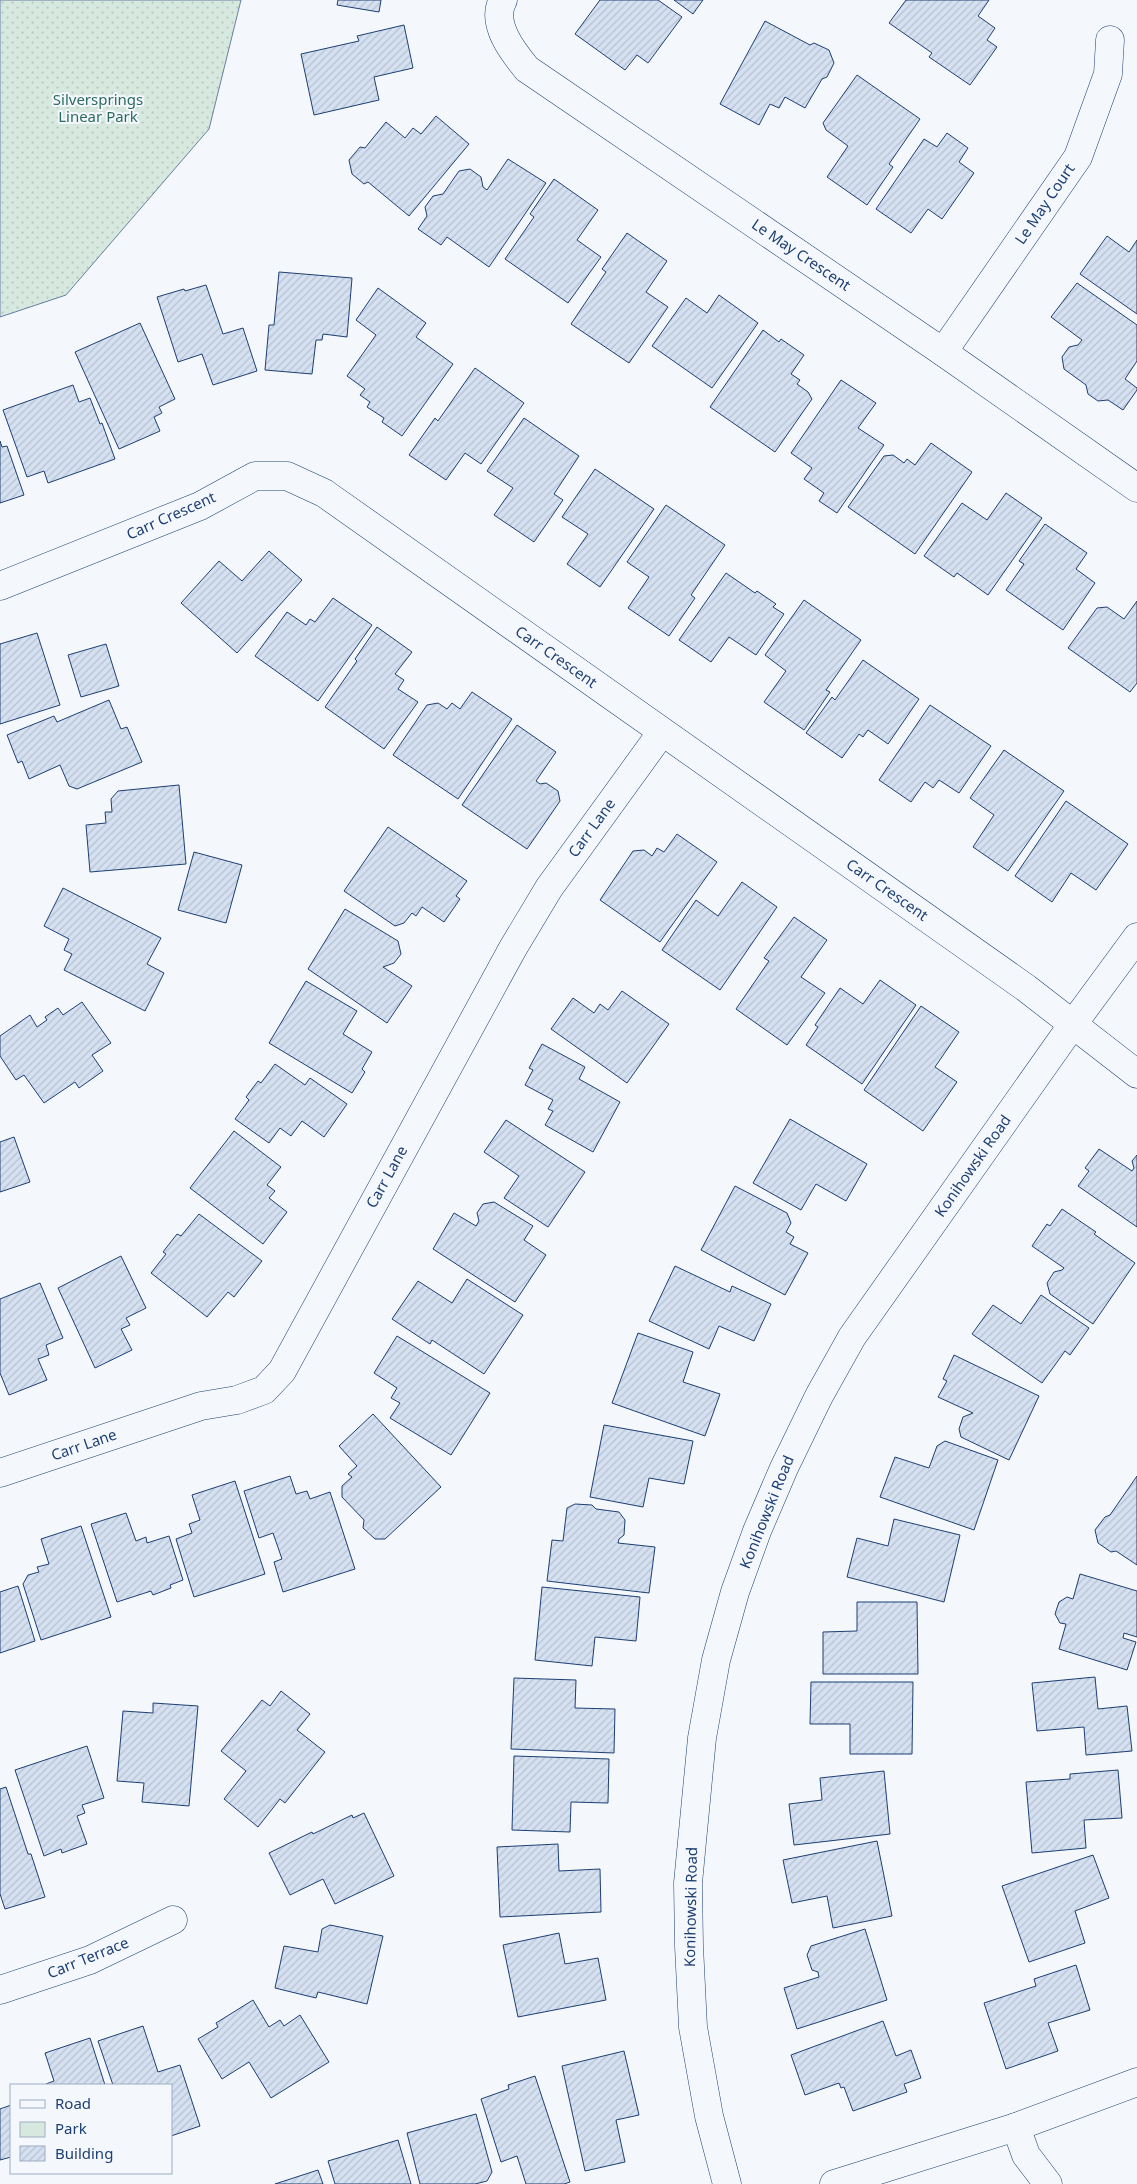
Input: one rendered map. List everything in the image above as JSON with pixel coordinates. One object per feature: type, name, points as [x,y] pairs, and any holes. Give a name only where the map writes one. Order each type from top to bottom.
[{"type":"street","name":"Le May Crescent","points":[[503,0],[500,6],[502,29],[512,51],[528,69],[943,352],[1137,488]]},
{"type":"street","name":"Le May Court","points":[[943,352],[1078,157],[1108,74],[1110,40]]},
{"type":"street","name":"Carr Crescent","points":[[0,586],[200,506],[255,476],[287,476],[324,493],[1018,983],[1137,1074]]},
{"type":"street","name":"Carr Lane","points":[[0,1473],[201,1406],[237,1400],[264,1390],[282,1371],[512,948],[549,888],[662,732]]},
{"type":"street","name":"Konihowski Road","points":[[727,2184],[709,2116],[694,2027],[689,1946],[688,1883],[702,1738],[716,1660],[735,1592],[784,1468],[819,1396],[852,1337],[1073,1024],[1137,937]]},
{"type":"street","name":"Carr Terrace","points":[[0,1990],[90,1960],[173,1920]]},
{"type":"street","points":[[834,2184],[1016,2127],[1137,2082]]},
{"type":"street","points":[[1016,2127],[1026,2155],[1048,2184]]},
{"type":"green space","name":"Silversprings Linear Park","points":[[0,0],[241,0],[209,129],[66,295],[0,317]]},
{"type":"building","points":[[338,0],[381,0],[379,12],[337,5]]},
{"type":"building","points":[[600,0],[658,0],[682,17],[648,63],[637,55],[625,70],[575,34]]},
{"type":"building","points":[[674,0],[703,0],[693,14]]},
{"type":"building","points":[[906,0],[989,0],[978,16],[995,28],[987,40],[997,47],[970,85],[929,57],[932,53],[889,23]]},
{"type":"building","points":[[765,21],[810,45],[814,43],[829,50],[834,63],[827,77],[822,79],[805,108],[785,97],[779,108],[770,104],[759,125],[720,104]]},
{"type":"building","points":[[404,25],[413,68],[374,77],[379,100],[314,115],[301,54],[359,41],[357,36]]},
{"type":"building","points":[[857,75],[920,119],[889,164],[893,167],[867,205],[827,177],[848,146],[826,130],[823,123]]},
{"type":"building","points":[[436,116],[469,144],[409,216],[368,182],[364,184],[352,174],[349,160],[360,147],[365,148],[386,122],[405,138],[413,128],[421,134]]},
{"type":"building","points":[[947,133],[968,148],[959,162],[974,173],[942,219],[928,209],[911,233],[876,209],[924,139],[937,147]]},
{"type":"building","points":[[508,159],[546,183],[489,267],[447,237],[441,245],[418,229],[427,216],[425,207],[433,196],[443,194],[459,171],[470,169],[481,177],[483,187],[487,190]]},
{"type":"building","points":[[554,179],[598,210],[577,240],[601,257],[568,303],[505,259],[534,217],[530,214]]},
{"type":"building","points":[[627,233],[667,261],[646,292],[668,307],[629,363],[571,324],[606,272],[602,269]]},
{"type":"building","points":[[1107,236],[1129,252],[1137,240],[1137,314],[1080,274]]},
{"type":"building","points":[[279,272],[352,278],[347,337],[323,334],[322,340],[316,340],[312,374],[265,370],[269,325],[274,325]]},
{"type":"building","points":[[1077,283],[1137,325],[1137,361],[1125,379],[1137,390],[1123,410],[1108,400],[1098,401],[1088,394],[1086,385],[1064,369],[1062,357],[1069,347],[1078,345],[1082,340],[1051,317]]},
{"type":"building","points":[[206,285],[223,334],[243,328],[257,371],[213,385],[202,354],[178,362],[157,297]]},
{"type":"building","points":[[378,288],[426,323],[416,337],[453,364],[402,436],[382,422],[384,418],[367,407],[370,402],[360,395],[365,389],[347,376],[376,335],[356,320]]},
{"type":"building","points":[[719,295],[758,323],[712,388],[652,346],[686,298],[707,313]]},
{"type":"building","points":[[140,323],[175,399],[159,407],[162,413],[154,417],[160,431],[119,449],[75,352]]},
{"type":"building","points":[[763,330],[779,342],[781,339],[804,355],[791,374],[800,380],[797,384],[808,392],[812,399],[775,452],[710,407]]},
{"type":"building","points":[[475,368],[524,403],[481,464],[465,453],[446,480],[409,455],[435,418],[438,421]]},
{"type":"building","points":[[841,380],[876,403],[858,428],[884,445],[837,513],[819,501],[824,493],[804,479],[812,468],[791,453]]},
{"type":"building","points":[[73,385],[79,402],[90,398],[100,424],[102,423],[115,459],[48,483],[44,471],[27,477],[3,410]]},
{"type":"building","points":[[524,418],[579,456],[554,494],[563,500],[534,542],[494,515],[513,488],[487,471]]},
{"type":"building","points":[[0,441],[2,447],[7,446],[24,495],[0,503]]},
{"type":"building","points":[[931,443],[972,472],[915,554],[848,507],[884,456],[893,455],[904,463],[907,459],[915,465]]},
{"type":"building","points":[[595,469],[654,509],[600,587],[567,564],[588,534],[562,517]]},
{"type":"building","points":[[1006,493],[1042,518],[988,595],[957,573],[954,577],[924,556],[962,503],[987,520]]},
{"type":"building","points":[[666,505],[725,545],[691,595],[695,598],[669,636],[628,608],[649,577],[627,562]]},
{"type":"building","points":[[1045,524],[1087,553],[1076,569],[1095,583],[1063,630],[1006,590],[1024,564],[1019,561]]},
{"type":"building","points":[[269,551],[302,580],[237,653],[181,603],[219,561],[242,581]]},
{"type":"building","points":[[726,573],[755,593],[757,591],[776,604],[773,607],[784,614],[756,655],[729,637],[711,662],[679,640]]},
{"type":"building","points":[[333,598],[372,625],[318,701],[255,656],[287,612],[306,625],[310,619],[315,622]]},
{"type":"building","points":[[804,600],[861,640],[826,690],[830,692],[804,730],[764,702],[786,671],[765,655]]},
{"type":"building","points":[[1137,601],[1137,683],[1130,692],[1068,648],[1097,608],[1107,607],[1124,619]]},
{"type":"building","points":[[377,627],[412,652],[395,674],[404,680],[398,689],[418,702],[384,749],[325,707],[357,661],[355,659]]},
{"type":"building","points":[[37,633],[60,705],[0,724],[0,644]]},
{"type":"building","points":[[106,644],[119,686],[81,697],[68,655]]},
{"type":"building","points":[[863,660],[919,699],[888,744],[868,730],[863,737],[859,734],[842,758],[806,733],[832,697],[835,700]]},
{"type":"building","points":[[472,692],[512,719],[458,799],[393,755],[427,705],[438,703],[447,709],[452,703],[460,709]]},
{"type":"building","points":[[109,700],[121,729],[127,727],[142,762],[77,789],[69,786],[60,765],[29,779],[22,761],[18,763],[7,735],[54,716],[57,722]]},
{"type":"building","points":[[930,705],[991,746],[959,793],[939,780],[933,788],[925,782],[911,802],[879,780]]},
{"type":"building","points":[[517,725],[556,752],[536,781],[540,784],[546,783],[558,791],[560,801],[527,849],[462,805]]},
{"type":"building","points":[[1004,750],[1064,791],[1008,871],[973,847],[994,815],[970,798]]},
{"type":"building","points":[[179,785],[186,864],[90,872],[86,825],[106,823],[105,812],[112,812],[111,799],[118,791]]},
{"type":"building","points":[[1066,801],[1128,844],[1096,890],[1071,873],[1052,902],[1015,876]]},
{"type":"building","points":[[388,827],[467,881],[456,896],[460,899],[444,922],[422,907],[416,916],[412,913],[404,923],[395,926],[344,891]]},
{"type":"building","points":[[677,834],[717,862],[660,942],[600,900],[633,851],[644,850],[652,856],[657,848],[664,852]]},
{"type":"building","points":[[194,852],[242,865],[226,923],[178,910]]},
{"type":"building","points":[[742,882],[777,907],[720,990],[662,950],[696,900],[718,916]]},
{"type":"building","points":[[63,888],[161,938],[147,964],[164,973],[145,1011],[64,970],[72,954],[64,950],[69,939],[44,926]]},
{"type":"building","points":[[345,909],[398,941],[401,954],[394,963],[383,967],[412,986],[387,1023],[308,969]]},
{"type":"building","points":[[794,917],[827,940],[801,977],[825,993],[787,1045],[736,1009],[769,961],[764,958]]},
{"type":"building","points":[[880,980],[916,1005],[862,1084],[806,1045],[818,1027],[815,1025],[840,988],[863,1004]]},
{"type":"building","points":[[306,981],[357,1011],[343,1034],[372,1052],[362,1069],[365,1072],[352,1093],[269,1043]]},
{"type":"building","points":[[622,991],[669,1024],[627,1083],[551,1029],[573,998],[594,1013],[600,1004],[608,1010]]},
{"type":"building","points":[[82,1002],[111,1043],[92,1055],[103,1071],[79,1088],[75,1082],[44,1103],[24,1075],[16,1080],[0,1056],[0,1036],[30,1015],[37,1027],[47,1020],[45,1017],[58,1008],[63,1015]]},
{"type":"building","points":[[921,1006],[959,1032],[935,1067],[957,1082],[923,1131],[864,1090]]},
{"type":"building","points":[[542,1044],[585,1067],[579,1079],[620,1102],[593,1152],[545,1125],[553,1111],[548,1109],[553,1100],[525,1085],[533,1070],[529,1068]]},
{"type":"building","points":[[275,1064],[305,1085],[310,1078],[347,1104],[324,1137],[302,1121],[291,1136],[280,1128],[269,1143],[235,1119],[249,1100],[246,1097],[258,1081],[261,1083]]},
{"type":"building","points":[[790,1119],[867,1164],[846,1201],[816,1184],[801,1210],[753,1183]]},
{"type":"building","points":[[506,1120],[585,1172],[548,1227],[504,1198],[519,1176],[484,1152]]},
{"type":"building","points":[[234,1131],[281,1167],[267,1185],[275,1191],[269,1198],[287,1212],[263,1244],[190,1188]]},
{"type":"building","points":[[14,1137],[30,1182],[0,1192],[0,1142]]},
{"type":"building","points":[[1099,1149],[1132,1171],[1134,1168],[1132,1161],[1137,1155],[1137,1227],[1078,1186],[1089,1171],[1085,1168]]},
{"type":"building","points":[[735,1186],[787,1213],[791,1223],[786,1232],[794,1237],[790,1244],[808,1253],[785,1295],[701,1250]]},
{"type":"building","points":[[494,1202],[533,1226],[524,1240],[546,1255],[515,1302],[433,1249],[454,1213],[476,1226],[479,1221],[477,1213],[483,1204]]},
{"type":"building","points":[[1062,1209],[1096,1232],[1094,1234],[1135,1263],[1093,1324],[1050,1294],[1047,1283],[1054,1272],[1064,1268],[1032,1246],[1047,1224],[1050,1226]]},
{"type":"building","points":[[199,1214],[262,1261],[234,1297],[228,1292],[207,1317],[151,1273],[166,1254],[163,1252],[177,1234],[181,1236]]},
{"type":"building","points":[[121,1256],[146,1308],[126,1318],[130,1325],[121,1329],[132,1350],[95,1368],[58,1288]]},
{"type":"building","points":[[675,1266],[730,1292],[732,1286],[771,1304],[754,1341],[719,1326],[709,1349],[649,1321]]},
{"type":"building","points":[[467,1279],[523,1315],[484,1374],[432,1340],[430,1344],[392,1319],[418,1281],[452,1303]]},
{"type":"building","points":[[40,1283],[63,1338],[46,1345],[49,1355],[38,1359],[47,1380],[9,1395],[0,1373],[0,1299]]},
{"type":"building","points":[[1041,1295],[1089,1328],[1070,1355],[1065,1351],[1042,1383],[972,1334],[993,1305],[1021,1324]]},
{"type":"building","points":[[638,1333],[693,1352],[683,1382],[720,1394],[705,1436],[612,1403]]},
{"type":"building","points":[[397,1336],[490,1393],[451,1455],[390,1418],[400,1403],[391,1398],[397,1388],[374,1373]]},
{"type":"building","points":[[954,1355],[1039,1396],[1009,1460],[961,1437],[959,1429],[963,1417],[973,1413],[938,1397],[947,1381],[943,1379]]},
{"type":"building","points":[[373,1414],[441,1487],[385,1539],[375,1539],[363,1528],[364,1520],[342,1497],[342,1486],[352,1477],[348,1474],[357,1466],[339,1446]]},
{"type":"building","points":[[604,1425],[693,1441],[684,1484],[649,1478],[643,1507],[590,1497]]},
{"type":"building","points":[[945,1441],[998,1460],[974,1530],[880,1497],[895,1457],[929,1468],[937,1446]]},
{"type":"building","points":[[290,1476],[296,1494],[307,1491],[310,1499],[330,1492],[355,1569],[283,1592],[274,1562],[282,1559],[273,1533],[259,1538],[244,1491]]},
{"type":"building","points":[[1137,1476],[1137,1565],[1116,1551],[1111,1552],[1098,1543],[1095,1530],[1105,1517],[1110,1515]]},
{"type":"building","points":[[235,1481],[265,1574],[194,1597],[176,1539],[192,1533],[189,1524],[200,1520],[192,1495]]},
{"type":"building","points":[[575,1504],[592,1505],[596,1509],[619,1512],[625,1520],[624,1535],[619,1539],[618,1543],[655,1547],[649,1593],[547,1581],[552,1540],[563,1541],[567,1508]]},
{"type":"building","points":[[126,1513],[136,1541],[146,1537],[147,1543],[169,1536],[183,1580],[170,1585],[171,1588],[153,1595],[151,1591],[117,1602],[91,1524]]},
{"type":"building","points":[[894,1519],[960,1535],[944,1602],[847,1577],[857,1538],[888,1546]]},
{"type":"building","points":[[81,1526],[111,1617],[41,1640],[23,1584],[28,1575],[39,1572],[37,1567],[49,1564],[41,1539]]},
{"type":"building","points":[[1080,1574],[1137,1591],[1137,1637],[1124,1633],[1123,1638],[1136,1642],[1127,1670],[1059,1649],[1066,1624],[1060,1623],[1055,1614],[1059,1602],[1067,1597],[1073,1599]]},
{"type":"building","points":[[18,1586],[35,1641],[0,1653],[0,1592]]},
{"type":"building","points":[[542,1587],[640,1597],[636,1641],[595,1637],[592,1666],[535,1660]]},
{"type":"building","points":[[857,1602],[917,1602],[918,1674],[823,1674],[823,1632],[857,1631]]},
{"type":"building","points":[[1095,1677],[1098,1709],[1127,1706],[1132,1751],[1086,1755],[1084,1727],[1037,1731],[1032,1683]]},
{"type":"building","points":[[514,1678],[576,1680],[575,1708],[615,1709],[614,1753],[511,1749]]},
{"type":"building","points":[[811,1682],[913,1682],[912,1754],[850,1754],[850,1724],[810,1724]]},
{"type":"building","points":[[281,1691],[310,1714],[297,1730],[325,1752],[285,1803],[280,1799],[258,1827],[224,1799],[246,1771],[221,1751],[262,1700],[270,1706]]},
{"type":"building","points":[[153,1703],[198,1706],[189,1806],[142,1802],[144,1783],[117,1781],[123,1711],[153,1713]]},
{"type":"building","points":[[87,1746],[104,1798],[82,1805],[85,1813],[77,1816],[87,1844],[62,1853],[61,1849],[44,1856],[15,1770]]},
{"type":"building","points":[[514,1756],[609,1759],[608,1803],[571,1802],[570,1832],[512,1830]]},
{"type":"building","points":[[1118,1770],[1122,1818],[1084,1820],[1086,1848],[1032,1853],[1026,1782],[1070,1779],[1070,1774]]},
{"type":"building","points":[[884,1771],[890,1834],[794,1845],[789,1804],[822,1800],[820,1778]]},
{"type":"building","points":[[6,1787],[28,1854],[31,1854],[45,1897],[5,1909],[0,1894],[0,1789]]},
{"type":"building","points":[[364,1813],[394,1876],[335,1904],[323,1879],[290,1895],[269,1853],[352,1815],[353,1818]]},
{"type":"building","points":[[877,1841],[892,1916],[833,1928],[827,1896],[792,1903],[783,1860]]},
{"type":"building","points":[[558,1844],[559,1871],[600,1869],[601,1912],[500,1917],[497,1847]]},
{"type":"building","points":[[1093,1855],[1109,1898],[1075,1911],[1085,1943],[1029,1962],[1002,1886]]},
{"type":"building","points":[[330,1925],[383,1936],[367,2004],[318,1992],[316,1998],[275,1988],[284,1946],[318,1952],[322,1929]]},
{"type":"building","points":[[865,1929],[887,2000],[797,2029],[784,1988],[819,1977],[818,1972],[812,1970],[807,1955],[811,1946]]},
{"type":"building","points":[[559,1933],[565,1964],[598,1958],[606,2000],[518,2017],[503,1945]]},
{"type":"building","points":[[1076,1965],[1090,2010],[1048,2023],[1058,2051],[1006,2069],[984,2003],[1036,1986],[1034,1979]]},
{"type":"building","points":[[253,2000],[269,2027],[280,2020],[284,2026],[300,2015],[329,2062],[271,2098],[249,2062],[222,2079],[198,2039],[218,2027],[216,2023]]},
{"type":"building","points":[[883,2021],[896,2056],[911,2050],[921,2078],[904,2084],[907,2092],[853,2111],[844,2087],[841,2088],[839,2083],[805,2095],[791,2055]]},
{"type":"building","points":[[143,2026],[158,2072],[180,2065],[200,2126],[172,2136],[172,2084],[113,2084],[98,2041]]},
{"type":"building","points":[[90,2038],[105,2084],[46,2084],[54,2081],[45,2053]]},
{"type":"building","points":[[624,2051],[639,2115],[616,2120],[625,2162],[585,2171],[562,2066]]},
{"type":"building","points":[[535,2076],[570,2182],[564,2184],[526,2184],[517,2156],[501,2162],[481,2099],[509,2089],[508,2085]]},
{"type":"building","points":[[10,2105],[10,2157],[0,2160],[0,2109]]},
{"type":"building","points":[[476,2114],[492,2172],[487,2181],[475,2184],[420,2184],[407,2133]]},
{"type":"building","points":[[398,2140],[411,2184],[335,2184],[328,2161]]},
{"type":"building","points":[[318,2170],[323,2184],[275,2184]]}]
